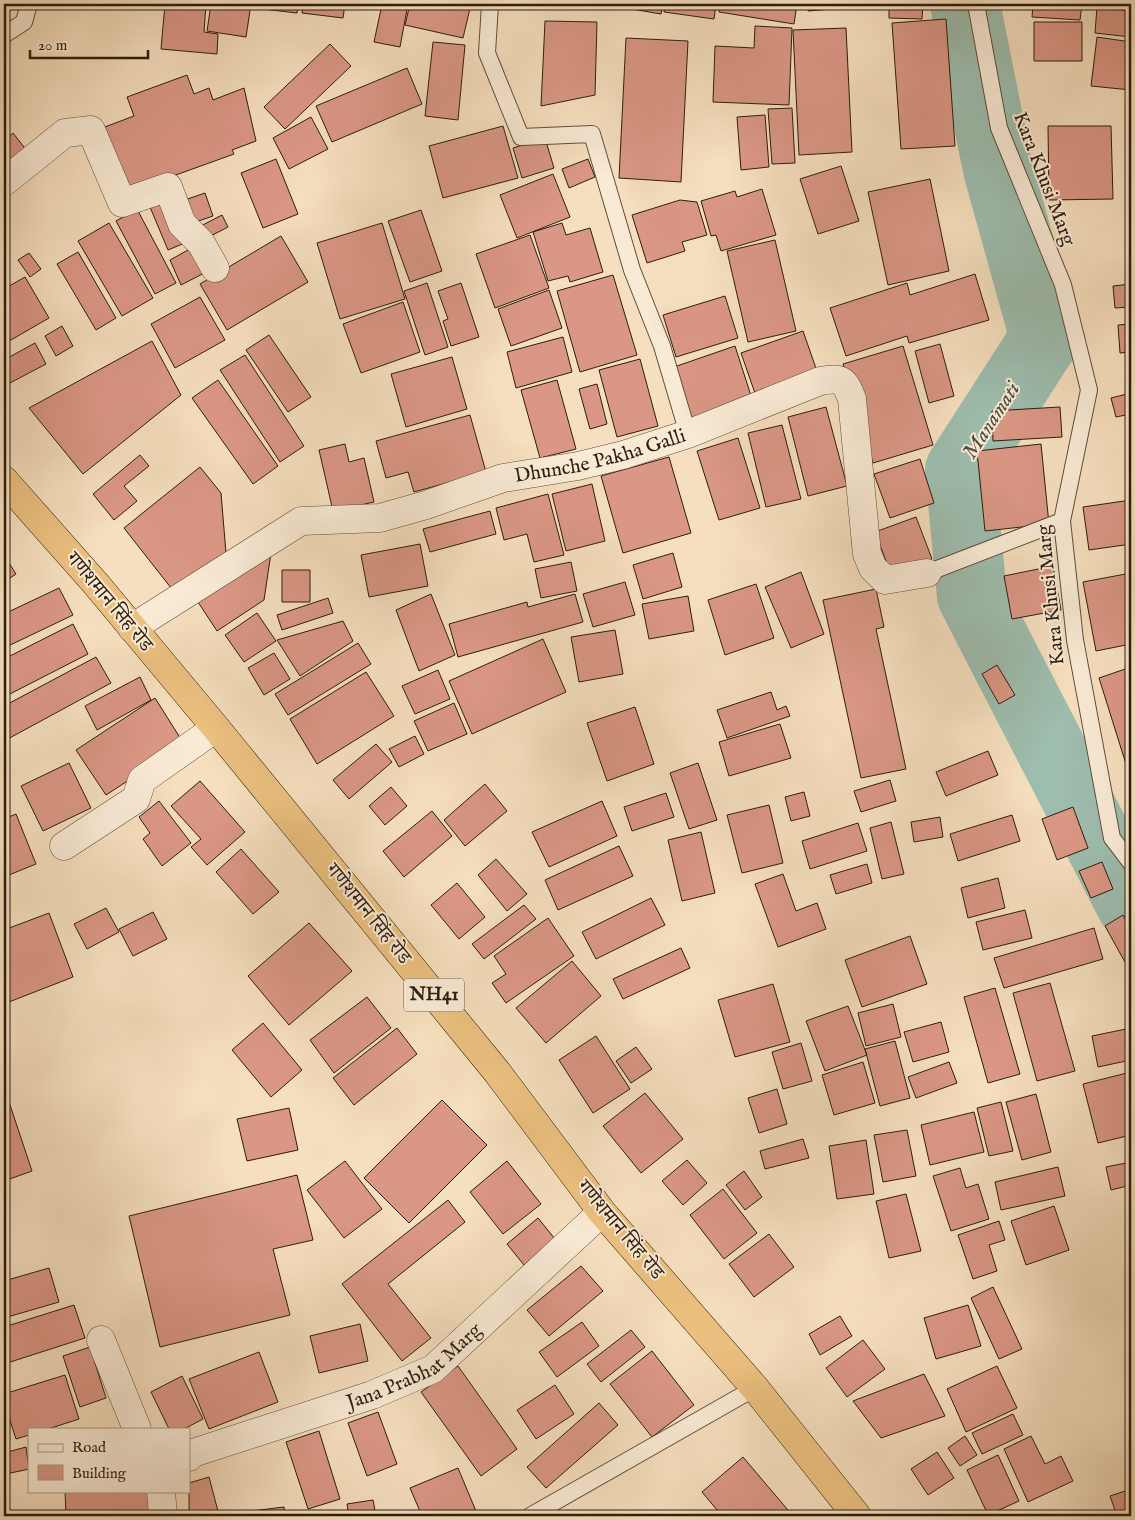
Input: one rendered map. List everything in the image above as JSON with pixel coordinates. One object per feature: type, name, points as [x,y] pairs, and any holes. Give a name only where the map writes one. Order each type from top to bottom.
[{"type":"highway","name":"गणेशमान सिंह रोड","points":[[5,484],[96,584],[216,728],[497,1072],[602,1212],[755,1388],[856,1516]]},
{"type":"street","points":[[4,182],[65,133],[91,130],[122,203],[168,186],[182,224],[201,244],[215,268]]},
{"type":"street","name":"Dhunche Pakha Galli","points":[[132,628],[301,521],[380,518],[426,505],[503,478],[578,466],[623,455],[688,434],[820,382],[837,379],[846,384],[852,398],[867,554],[873,568],[884,580],[927,573]]},
{"type":"street","points":[[64,846],[136,798],[142,780],[216,728]]},
{"type":"street","name":"Jana Prabhat Marg","points":[[190,1457],[194,1453],[372,1395],[433,1369],[602,1212]]},
{"type":"street","points":[[101,1340],[137,1428]]},
{"type":"street","points":[[161,1492],[163,1516]]},
{"type":"lane","points":[[4,35],[24,22],[30,4]]},
{"type":"lane","points":[[490,4],[487,53],[521,137],[592,134],[632,270],[662,346],[688,434]]},
{"type":"lane","name":"Kara Khusi Marg","points":[[976,4],[998,128],[1063,285],[1088,390],[1062,521],[1075,640],[1112,838],[1131,863]]},
{"type":"lane","points":[[927,573],[1062,521]]},
{"type":"lane","points":[[530,1516],[755,1388]]},
{"type":"building","points":[[165,4],[206,4],[204,32],[218,34],[217,54],[161,49]]},
{"type":"building","points":[[211,4],[251,4],[246,37],[207,31]]},
{"type":"building","points":[[254,4],[298,4],[297,13],[254,8]]},
{"type":"building","points":[[303,4],[345,4],[343,18],[302,13]]},
{"type":"building","points":[[354,4],[408,4],[400,47],[374,42],[381,9]]},
{"type":"building","points":[[410,4],[471,4],[463,38],[405,25]]},
{"type":"building","points":[[627,4],[663,4],[661,14],[626,8]]},
{"type":"building","points":[[665,4],[716,4],[714,19],[664,12]]},
{"type":"building","points":[[720,4],[797,4],[794,24],[719,12]]},
{"type":"building","points":[[808,4],[868,4],[868,6],[808,11]]},
{"type":"building","points":[[889,4],[923,4],[922,19],[889,18]]},
{"type":"building","points":[[1033,4],[1082,4],[1080,20],[1032,17]]},
{"type":"building","points":[[1097,7],[1131,11],[1131,37],[1095,33]]},
{"type":"building","points":[[946,19],[955,146],[901,149],[892,23]]},
{"type":"building","points":[[545,21],[597,22],[595,95],[541,106]]},
{"type":"building","points":[[1034,22],[1082,22],[1082,61],[1034,61]]},
{"type":"building","points":[[755,26],[792,28],[789,105],[713,102],[715,46],[754,48]]},
{"type":"building","points":[[846,28],[852,152],[799,155],[793,30]]},
{"type":"building","points":[[1097,37],[1131,42],[1131,90],[1091,86]]},
{"type":"building","points":[[626,38],[688,41],[681,182],[619,178]]},
{"type":"building","points":[[433,42],[465,45],[458,120],[425,116]]},
{"type":"building","points":[[330,44],[351,66],[285,129],[264,107]]},
{"type":"building","points":[[407,68],[422,104],[332,142],[316,106]]},
{"type":"building","points":[[187,75],[194,94],[209,88],[213,100],[244,88],[256,141],[232,150],[234,154],[126,193],[102,128],[134,116],[127,97]]},
{"type":"building","points":[[792,108],[795,163],[772,164],[768,109]]},
{"type":"building","points":[[765,115],[769,167],[741,170],[737,117]]},
{"type":"building","points":[[311,117],[328,149],[289,169],[273,138]]},
{"type":"building","points":[[503,126],[518,178],[443,198],[429,146]]},
{"type":"building","points":[[1048,126],[1111,126],[1113,199],[1049,200]]},
{"type":"building","points":[[13,133],[27,151],[4,171],[4,141]]},
{"type":"building","points":[[545,138],[554,168],[522,178],[513,148]]},
{"type":"building","points":[[276,159],[298,214],[263,228],[241,173]]},
{"type":"building","points":[[588,159],[595,177],[569,188],[562,169]]},
{"type":"building","points":[[841,166],[859,221],[818,234],[800,179]]},
{"type":"building","points":[[553,174],[570,217],[517,238],[500,195]]},
{"type":"building","points":[[930,179],[949,271],[888,285],[868,192]]},
{"type":"building","points":[[762,189],[776,235],[721,251],[716,235],[711,236],[701,201],[735,191],[737,197]]},
{"type":"building","points":[[205,193],[213,216],[184,226],[176,203]]},
{"type":"building","points":[[169,199],[187,242],[168,250],[150,207]]},
{"type":"building","points":[[680,200],[697,202],[707,235],[682,242],[685,251],[647,263],[632,215]]},
{"type":"building","points":[[137,209],[176,283],[155,294],[116,221]]},
{"type":"building","points":[[421,210],[442,271],[410,282],[388,221]]},
{"type":"building","points":[[222,215],[228,227],[201,241],[195,229]]},
{"type":"building","points":[[109,223],[153,298],[122,316],[78,241]]},
{"type":"building","points":[[382,223],[405,299],[340,319],[317,243]]},
{"type":"building","points":[[562,223],[566,235],[590,228],[603,272],[570,282],[568,276],[548,281],[533,232]]},
{"type":"building","points":[[530,235],[549,288],[495,308],[476,254]]},
{"type":"building","points":[[281,236],[308,282],[227,330],[200,284]]},
{"type":"building","points":[[775,240],[796,331],[748,342],[727,251]]},
{"type":"building","points":[[197,245],[210,270],[181,285],[170,260]]},
{"type":"building","points":[[78,252],[116,318],[96,330],[57,264]]},
{"type":"building","points":[[29,253],[41,269],[30,277],[18,260]]},
{"type":"building","points":[[975,274],[989,320],[909,343],[907,336],[846,356],[830,308],[907,283],[910,295]]},
{"type":"building","points":[[613,275],[637,355],[580,372],[557,291]]},
{"type":"building","points":[[25,277],[49,318],[4,344],[4,289]]},
{"type":"building","points":[[427,283],[448,347],[425,355],[404,291]]},
{"type":"building","points":[[461,283],[479,337],[451,346],[443,321],[448,319],[438,291]]},
{"type":"building","points":[[1131,284],[1131,307],[1115,308],[1113,286]]},
{"type":"building","points":[[549,290],[562,328],[511,346],[498,309]]},
{"type":"building","points":[[725,296],[738,338],[676,357],[663,315]]},
{"type":"building","points":[[200,297],[225,340],[175,368],[151,324]]},
{"type":"building","points":[[403,302],[420,352],[361,373],[343,324]]},
{"type":"building","points":[[1131,324],[1131,352],[1120,353],[1118,325]]},
{"type":"building","points":[[62,326],[73,346],[56,356],[45,336]]},
{"type":"building","points":[[803,331],[819,377],[757,399],[741,353]]},
{"type":"building","points":[[269,335],[311,397],[288,412],[246,350]]},
{"type":"building","points":[[563,337],[572,372],[516,388],[507,352]]},
{"type":"building","points":[[152,341],[181,395],[83,474],[29,408]]},
{"type":"building","points":[[35,343],[46,364],[8,384],[4,376],[4,360]]},
{"type":"building","points":[[940,344],[954,396],[929,403],[915,351]]},
{"type":"building","points":[[735,346],[753,402],[692,422],[674,367]]},
{"type":"building","points":[[903,346],[933,445],[873,463],[843,364]]},
{"type":"building","points":[[245,355],[304,446],[280,462],[220,370]]},
{"type":"building","points":[[452,357],[467,409],[406,427],[391,374]]},
{"type":"building","points":[[640,359],[658,426],[617,437],[599,370]]},
{"type":"building","points":[[218,380],[278,466],[253,484],[192,398]]},
{"type":"building","points":[[557,380],[576,449],[540,458],[521,390]]},
{"type":"building","points":[[597,384],[607,424],[590,429],[579,389]]},
{"type":"building","points":[[1131,393],[1131,414],[1116,417],[1111,398]]},
{"type":"building","points":[[826,407],[847,486],[808,496],[788,417]]},
{"type":"building","points":[[1060,407],[1062,437],[993,441],[992,411]]},
{"type":"building","points":[[470,415],[486,472],[414,492],[408,472],[386,478],[376,441]]},
{"type":"building","points":[[782,425],[801,499],[766,507],[748,433]]},
{"type":"building","points":[[738,438],[760,508],[719,520],[697,451]]},
{"type":"building","points":[[345,444],[349,462],[364,458],[374,502],[333,511],[319,450]]},
{"type":"building","points":[[1041,444],[1049,524],[985,531],[977,451]]},
{"type":"building","points":[[140,455],[149,466],[124,486],[137,501],[114,520],[93,494]]},
{"type":"building","points":[[669,457],[691,533],[623,553],[601,476]]},
{"type":"building","points":[[920,459],[934,503],[890,518],[874,474]]},
{"type":"building","points":[[200,467],[221,493],[226,553],[175,593],[124,528]]},
{"type":"building","points":[[592,484],[605,541],[566,551],[552,494]]},
{"type":"building","points":[[548,494],[564,555],[534,562],[527,534],[504,540],[496,508]]},
{"type":"building","points":[[1131,500],[1131,544],[1089,550],[1083,507]]},
{"type":"building","points":[[490,511],[496,534],[430,552],[423,529]]},
{"type":"building","points":[[916,517],[932,559],[891,574],[875,532]]},
{"type":"building","points":[[420,544],[428,586],[369,597],[361,555]]},
{"type":"building","points":[[271,553],[264,600],[217,631],[196,599]]},
{"type":"building","points":[[673,553],[682,587],[643,599],[633,565]]},
{"type":"building","points":[[4,555],[16,574],[4,582]]},
{"type":"building","points":[[571,562],[577,591],[541,598],[535,569]]},
{"type":"building","points":[[1053,566],[1061,610],[1012,619],[1004,576]]},
{"type":"building","points":[[282,570],[310,570],[310,602],[282,602]]},
{"type":"building","points":[[801,572],[824,634],[791,648],[765,587]]},
{"type":"building","points":[[1131,573],[1131,644],[1096,651],[1083,582]]},
{"type":"building","points":[[625,582],[635,615],[593,627],[583,594]]},
{"type":"building","points":[[756,584],[774,638],[725,655],[708,600]]},
{"type":"building","points":[[59,588],[73,615],[4,648],[4,614]]},
{"type":"building","points":[[876,589],[884,627],[876,629],[906,769],[861,778],[823,600]]},
{"type":"building","points":[[431,594],[455,655],[419,671],[396,610]]},
{"type":"building","points":[[575,594],[583,622],[458,657],[449,624],[527,602],[528,607]]},
{"type":"building","points":[[688,596],[694,631],[649,639],[642,604]]},
{"type":"building","points":[[328,598],[333,613],[282,630],[277,615]]},
{"type":"building","points":[[257,613],[276,641],[244,662],[225,635]]},
{"type":"building","points":[[343,621],[353,641],[300,676],[277,640]]},
{"type":"building","points":[[73,624],[88,654],[4,697],[4,659]]},
{"type":"building","points":[[615,630],[623,674],[579,682],[571,637]]},
{"type":"building","points":[[543,639],[566,692],[472,734],[449,681]]},
{"type":"building","points":[[358,643],[371,664],[288,715],[275,694]]},
{"type":"building","points":[[274,653],[290,679],[264,695],[248,668]]},
{"type":"building","points":[[96,657],[111,683],[4,741],[4,706]]},
{"type":"building","points":[[997,665],[1015,695],[999,704],[982,674]]},
{"type":"building","points":[[1131,667],[1131,780],[1099,678]]},
{"type":"building","points":[[438,670],[450,699],[415,714],[402,686]]},
{"type":"building","points":[[366,672],[394,716],[317,764],[290,719]]},
{"type":"building","points":[[140,677],[151,700],[97,730],[85,706]]},
{"type":"building","points":[[771,692],[777,710],[786,706],[790,716],[727,738],[717,710]]},
{"type":"building","points":[[155,698],[184,744],[106,795],[76,750]]},
{"type":"building","points":[[454,703],[467,734],[428,751],[414,721]]},
{"type":"building","points":[[635,707],[654,764],[607,781],[587,723]]},
{"type":"building","points":[[780,724],[791,758],[729,776],[719,742]]},
{"type":"building","points":[[415,736],[424,754],[399,767],[389,749]]},
{"type":"building","points":[[376,744],[392,762],[349,799],[333,780]]},
{"type":"building","points":[[988,751],[998,775],[946,796],[936,772]]},
{"type":"building","points":[[69,763],[91,808],[43,831],[21,786]]},
{"type":"building","points":[[698,763],[717,820],[689,829],[670,773]]},
{"type":"building","points":[[890,780],[896,801],[861,812],[854,791]]},
{"type":"building","points":[[200,781],[245,832],[207,865],[191,847],[201,839],[171,806]]},
{"type":"building","points":[[485,784],[507,811],[465,846],[444,820]]},
{"type":"building","points":[[391,787],[407,806],[385,825],[369,806]]},
{"type":"building","points":[[804,792],[810,816],[791,821],[785,797]]},
{"type":"building","points":[[666,793],[674,817],[632,831],[624,807]]},
{"type":"building","points":[[159,801],[191,843],[162,866],[143,839],[150,833],[139,817]]},
{"type":"building","points":[[602,801],[617,836],[549,867],[532,832]]},
{"type":"building","points":[[769,805],[783,863],[742,873],[727,815]]},
{"type":"building","points":[[1073,807],[1088,848],[1057,860],[1042,819]]},
{"type":"building","points":[[432,811],[452,836],[404,877],[383,851]]},
{"type":"building","points":[[16,814],[36,864],[4,877],[4,819]]},
{"type":"building","points":[[1012,815],[1020,841],[958,861],[950,834]]},
{"type":"building","points":[[940,817],[943,837],[914,842],[911,822]]},
{"type":"building","points":[[891,822],[904,874],[882,879],[870,828]]},
{"type":"building","points":[[858,823],[867,851],[810,869],[802,841]]},
{"type":"building","points":[[701,832],[715,893],[682,901],[668,840]]},
{"type":"building","points":[[619,846],[633,876],[558,910],[545,880]]},
{"type":"building","points":[[241,849],[279,892],[253,914],[216,872]]},
{"type":"building","points":[[496,859],[527,894],[507,911],[478,875]]},
{"type":"building","points":[[1102,862],[1113,889],[1091,898],[1079,871]]},
{"type":"building","points":[[867,864],[872,883],[836,894],[830,875]]},
{"type":"building","points":[[783,874],[796,911],[817,903],[826,929],[778,947],[755,884]]},
{"type":"building","points":[[998,878],[1005,908],[968,918],[961,888]]},
{"type":"building","points":[[457,883],[485,917],[459,939],[431,905]]},
{"type":"building","points":[[651,898],[665,925],[596,959],[582,932]]},
{"type":"building","points":[[524,905],[536,919],[484,959],[472,944]]},
{"type":"building","points":[[106,908],[119,932],[87,949],[74,924]]},
{"type":"building","points":[[1025,910],[1032,938],[983,950],[976,922]]},
{"type":"building","points":[[153,912],[167,939],[133,956],[119,929]]},
{"type":"building","points":[[49,913],[73,977],[9,1002],[4,989],[4,930]]},
{"type":"building","points":[[1123,915],[1131,930],[1131,973],[1105,926]]},
{"type":"building","points":[[548,918],[574,956],[506,1003],[492,983],[506,974],[494,956]]},
{"type":"building","points":[[309,923],[352,971],[289,1025],[248,976]]},
{"type":"building","points":[[1094,928],[1103,959],[1004,988],[994,958]]},
{"type":"building","points":[[910,936],[927,984],[862,1007],[845,960]]},
{"type":"building","points":[[681,948],[690,968],[623,999],[613,979]]},
{"type":"building","points":[[572,961],[601,996],[546,1043],[516,1008]]},
{"type":"building","points":[[1050,983],[1075,1071],[1037,1081],[1013,993]]},
{"type":"building","points":[[773,984],[790,1042],[735,1057],[718,1000]]},
{"type":"building","points":[[995,988],[1020,1074],[988,1083],[964,997]]},
{"type":"building","points":[[367,997],[391,1028],[334,1073],[310,1040]]},
{"type":"building","points":[[893,1004],[901,1037],[866,1046],[858,1013]]},
{"type":"building","points":[[848,1006],[867,1055],[825,1071],[806,1021]]},
{"type":"building","points":[[941,1022],[949,1052],[913,1062],[904,1032]]},
{"type":"building","points":[[263,1023],[302,1070],[271,1097],[232,1050]]},
{"type":"building","points":[[397,1028],[417,1054],[354,1105],[333,1078]]},
{"type":"building","points":[[1131,1028],[1131,1060],[1098,1067],[1092,1036]]},
{"type":"building","points":[[596,1036],[630,1089],[593,1113],[559,1060]]},
{"type":"building","points":[[895,1041],[910,1098],[880,1106],[865,1049]]},
{"type":"building","points":[[801,1043],[812,1081],[783,1089],[772,1052]]},
{"type":"building","points":[[636,1047],[652,1069],[631,1083],[616,1061]]},
{"type":"building","points":[[863,1062],[875,1103],[834,1115],[822,1075]]},
{"type":"building","points":[[949,1062],[957,1083],[916,1098],[908,1077]]},
{"type":"building","points":[[1131,1072],[1131,1135],[1098,1143],[1083,1084]]},
{"type":"building","points":[[4,1087],[32,1171],[4,1181]]},
{"type":"building","points":[[777,1089],[787,1124],[759,1133],[748,1098]]},
{"type":"building","points":[[645,1093],[683,1139],[641,1173],[603,1126]]},
{"type":"building","points":[[1036,1094],[1051,1152],[1022,1160],[1006,1102]]},
{"type":"building","points":[[442,1100],[487,1145],[409,1223],[364,1178]]},
{"type":"building","points":[[1001,1102],[1013,1151],[989,1156],[977,1108]]},
{"type":"building","points":[[289,1108],[298,1150],[247,1161],[237,1119]]},
{"type":"building","points":[[974,1112],[984,1152],[930,1165],[921,1125]]},
{"type":"building","points":[[907,1130],[916,1176],[883,1182],[874,1135]]},
{"type":"building","points":[[803,1139],[809,1158],[765,1169],[760,1151]]},
{"type":"building","points":[[866,1140],[874,1194],[837,1199],[829,1146]]},
{"type":"building","points":[[687,1160],[707,1183],[683,1205],[662,1181]]},
{"type":"building","points":[[345,1161],[382,1209],[344,1238],[307,1190]]},
{"type":"building","points":[[507,1161],[541,1204],[503,1234],[470,1192]]},
{"type":"building","points":[[1131,1162],[1131,1185],[1111,1190],[1106,1167]]},
{"type":"building","points":[[1058,1167],[1065,1196],[1001,1210],[995,1182]]},
{"type":"building","points":[[960,1168],[966,1188],[978,1184],[989,1219],[951,1231],[933,1176]]},
{"type":"building","points":[[744,1171],[762,1197],[745,1210],[726,1185]]},
{"type":"building","points":[[297,1175],[313,1240],[273,1249],[290,1315],[160,1347],[129,1216]]},
{"type":"building","points":[[723,1189],[757,1233],[724,1259],[690,1215]]},
{"type":"building","points":[[906,1194],[921,1251],[889,1258],[876,1201]]},
{"type":"building","points":[[448,1200],[465,1222],[388,1284],[431,1338],[402,1361],[342,1284]]},
{"type":"building","points":[[1054,1206],[1069,1250],[1026,1265],[1011,1221]]},
{"type":"building","points":[[538,1218],[555,1239],[524,1265],[507,1244]]},
{"type":"building","points":[[999,1221],[1005,1240],[989,1245],[997,1271],[973,1279],[958,1235]]},
{"type":"building","points":[[769,1234],[794,1267],[754,1297],[729,1264]]},
{"type":"building","points":[[581,1266],[603,1291],[549,1336],[527,1310]]},
{"type":"building","points":[[49,1268],[59,1302],[4,1318],[4,1281]]},
{"type":"building","points":[[993,1287],[1022,1349],[999,1359],[971,1298]]},
{"type":"building","points":[[74,1305],[85,1338],[4,1364],[4,1327]]},
{"type":"building","points":[[968,1305],[981,1346],[936,1359],[924,1318]]},
{"type":"building","points":[[840,1316],[852,1336],[820,1355],[809,1334]]},
{"type":"building","points":[[582,1322],[599,1346],[557,1377],[539,1352]]},
{"type":"building","points":[[360,1324],[368,1361],[319,1373],[310,1336]]},
{"type":"building","points":[[631,1330],[645,1347],[601,1382],[587,1364]]},
{"type":"building","points":[[863,1340],[885,1369],[847,1397],[826,1368]]},
{"type":"building","points":[[90,1347],[106,1398],[80,1407],[63,1356]]},
{"type":"building","points":[[652,1351],[694,1405],[652,1437],[610,1384]]},
{"type":"building","points":[[259,1352],[278,1402],[209,1429],[189,1379]]},
{"type":"building","points":[[458,1366],[517,1449],[481,1476],[421,1392]]},
{"type":"building","points":[[997,1366],[1017,1408],[966,1432],[947,1389]]},
{"type":"building","points":[[924,1374],[945,1416],[881,1438],[853,1401]]},
{"type":"building","points":[[65,1375],[79,1419],[51,1428],[28,1428],[28,1435],[16,1439],[4,1402],[4,1394]]},
{"type":"building","points":[[182,1376],[203,1419],[186,1428],[169,1428],[151,1392]]},
{"type":"building","points":[[555,1385],[574,1414],[536,1439],[517,1410]]},
{"type":"building","points":[[599,1403],[618,1425],[546,1488],[527,1467]]},
{"type":"building","points":[[378,1412],[397,1464],[367,1476],[348,1423]]},
{"type":"building","points":[[1013,1414],[1023,1435],[982,1454],[972,1433]]},
{"type":"building","points":[[319,1431],[340,1499],[308,1509],[286,1442]]},
{"type":"building","points":[[965,1436],[977,1455],[960,1466],[948,1448]]},
{"type":"building","points":[[1031,1436],[1045,1464],[1061,1456],[1073,1481],[1028,1502],[1004,1449]]},
{"type":"building","points":[[26,1447],[28,1469],[6,1474],[4,1453]]},
{"type":"building","points":[[937,1452],[954,1478],[928,1495],[911,1469]]},
{"type":"building","points":[[998,1455],[1019,1501],[988,1515],[967,1470]]},
{"type":"building","points":[[743,1457],[793,1516],[722,1516],[702,1492]]},
{"type":"building","points":[[458,1468],[478,1516],[422,1516],[410,1488]]},
{"type":"building","points":[[209,1477],[219,1515],[284,1507],[285,1516],[189,1516],[190,1483]]},
{"type":"building","points":[[1131,1489],[1131,1516],[1117,1516],[1110,1496]]},
{"type":"building","points":[[65,1492],[149,1492],[150,1516],[66,1516]]},
{"type":"building","points":[[373,1500],[376,1516],[349,1516],[347,1504]]},
{"type":"waterway","name":"Manamati","points":[[965,4],[998,169],[1045,338],[960,470],[972,596],[1131,904]]}]
